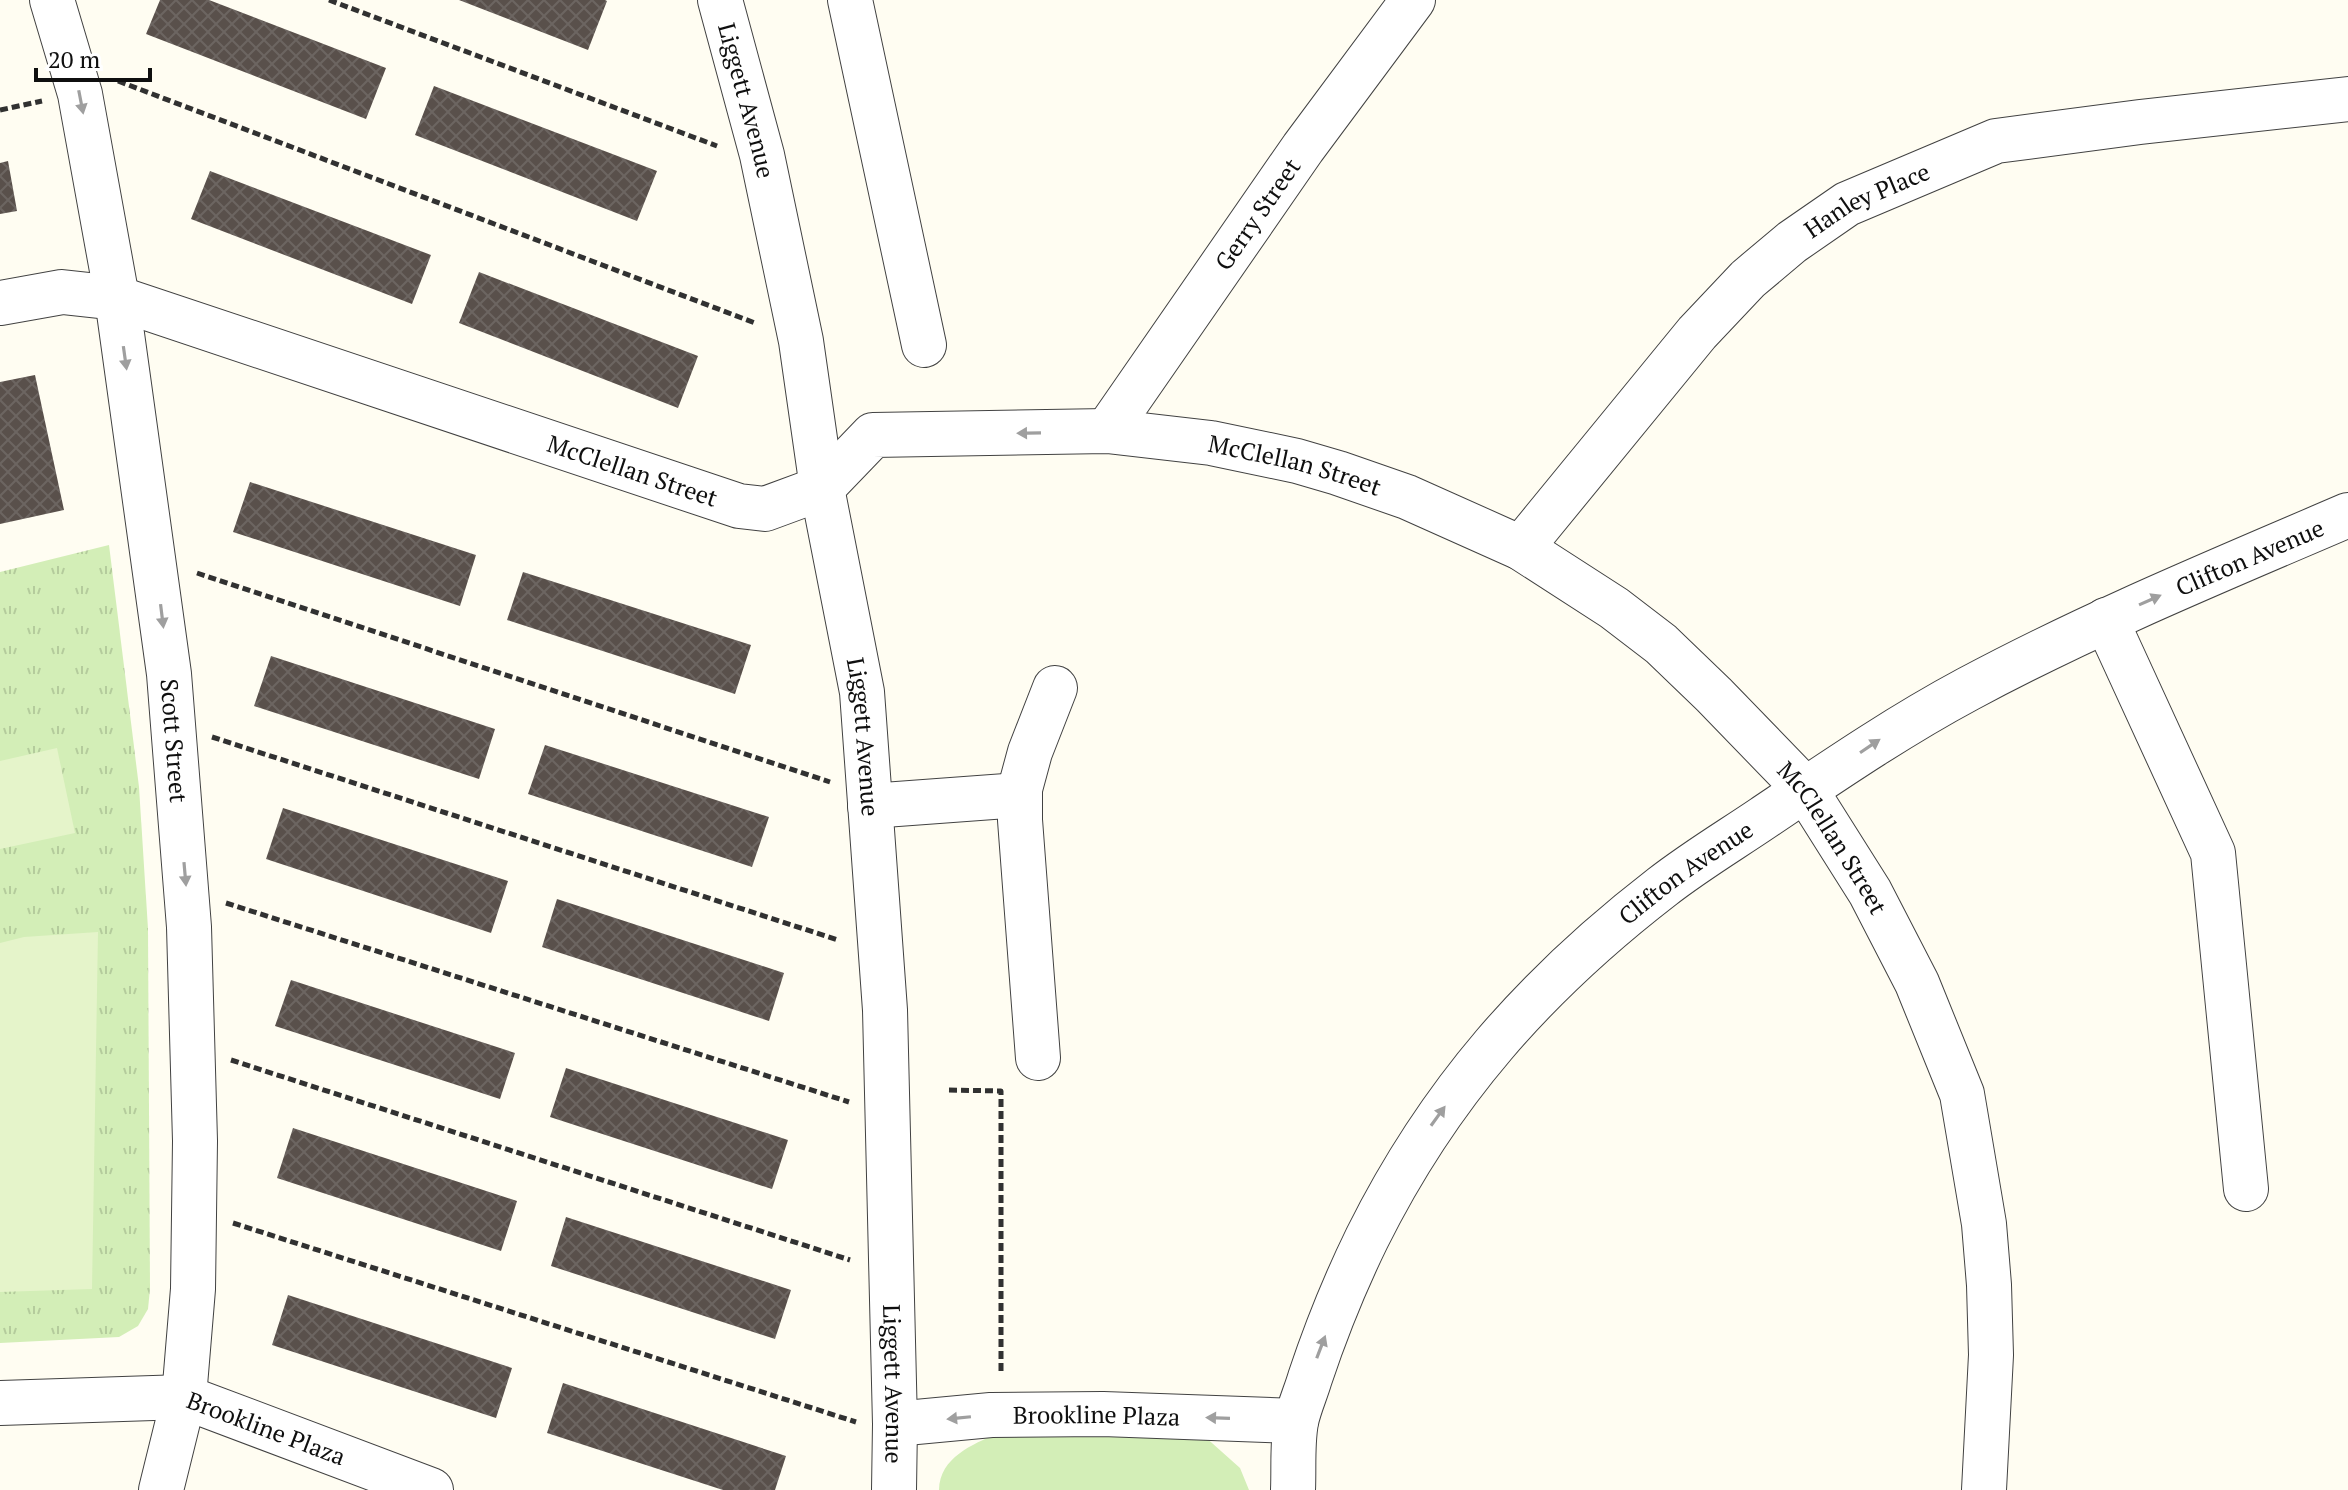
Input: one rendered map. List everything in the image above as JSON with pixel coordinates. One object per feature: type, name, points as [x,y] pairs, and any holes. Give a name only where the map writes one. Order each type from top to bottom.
[{"type":"street","name":"Scott Street","points":[[52,0],[72,63],[117,298],[155,559],[187,891],[192,1048],[193,1289],[184,1397],[161,1490]]},
{"type":"street","name":"Liggett Avenue","points":[[720,0],[764,164],[801,341],[822,488],[862,692],[881,954],[895,1429],[894,1490]]},
{"type":"street","points":[[850,0],[924,345]]},
{"type":"street","name":"Gerry Street","points":[[1107,431],[1303,148],[1413,0]]},
{"type":"street","name":"Hanley Place","points":[[1521,548],[1697,333],[1748,279],[1792,242],[1847,204],[1996,141],[2348,99]]},
{"type":"street","name":"McClellan Street","points":[[0,303],[62,292],[117,298],[739,506],[765,509],[822,488],[873,435],[1107,431],[1211,443],[1324,469],[1407,497],[1521,548],[1614,608],[1661,644],[1805,789],[1894,935],[1962,1094],[1984,1224],[1991,1355],[1984,1490]]},
{"type":"street","name":"Clifton Avenue","points":[[1293,1490],[1296,1421],[1358,1255],[1390,1192],[1426,1132],[1470,1071],[1532,1000],[1665,884],[1881,739],[1969,689],[2106,620],[2348,515]]},
{"type":"street","points":[[2106,620],[2213,853],[2246,1189]]},
{"type":"street","points":[[1038,1058],[1020,795],[1030,752],[1055,688]]},
{"type":"street","points":[[870,800],[1020,795]]},
{"type":"street","name":"Brookline Plaza","points":[[0,1403],[184,1397],[431,1490]]},
{"type":"street","name":"Brookline Plaza","points":[[895,1429],[991,1415],[1087,1414],[1296,1421]]},
{"type":"path","points":[[329,0],[764,164]]},
{"type":"path","points":[[72,63],[801,341]]},
{"type":"path","points":[[155,559],[870,800]]},
{"type":"path","points":[[173,724],[881,954]]},
{"type":"path","points":[[187,891],[887,1114]]},
{"type":"path","points":[[192,1048],[891,1274]]},
{"type":"path","points":[[949,1090],[1001,1091],[1001,1378]]},
{"type":"path","points":[[194,1211],[895,1429]]},
{"type":"green space","points":[[109,545],[139,787],[148,929],[148,1309],[138,1326],[119,1337],[0,1343],[0,572]]},
{"type":"green space","points":[[57,748],[75,833],[0,849],[0,761]]},
{"type":"green space","points":[[98,932],[92,1289],[0,1292],[0,943],[24,937]]},
{"type":"green space","points":[[998,1433],[1203,1435],[1240,1468],[1249,1490],[939,1490],[945,1469],[951,1461],[968,1448]]},
{"type":"building","points":[[160,0],[209,0],[386,68],[366,119],[146,34]]},
{"type":"building","points":[[459,0],[605,0],[607,1],[588,50]]},
{"type":"building","points":[[434,86],[657,171],[637,221],[415,135]]},
{"type":"building","points":[[8,161],[17,211],[0,214],[0,163]]},
{"type":"building","points":[[210,171],[431,255],[412,304],[191,219]]},
{"type":"building","points":[[479,272],[698,356],[678,408],[459,323]]},
{"type":"building","points":[[35,375],[64,510],[0,524],[0,382]]},
{"type":"building","points":[[250,482],[476,555],[460,606],[233,532]]},
{"type":"building","points":[[523,572],[751,645],[735,694],[507,620]]},
{"type":"building","points":[[271,656],[495,729],[479,779],[254,706]]},
{"type":"building","points":[[545,745],[769,817],[752,867],[528,794]]},
{"type":"building","points":[[283,808],[508,881],[491,933],[266,859]]},
{"type":"building","points":[[557,899],[784,973],[769,1021],[542,947]]},
{"type":"building","points":[[291,980],[515,1053],[500,1099],[275,1026]]},
{"type":"building","points":[[566,1068],[788,1140],[772,1189],[550,1117]]},
{"type":"building","points":[[293,1128],[517,1201],[501,1251],[277,1178]]},
{"type":"building","points":[[566,1217],[791,1290],[775,1339],[551,1266]]},
{"type":"building","points":[[288,1295],[512,1368],[496,1418],[272,1345]]},
{"type":"building","points":[[563,1383],[786,1456],[775,1490],[723,1490],[547,1433]]}]
